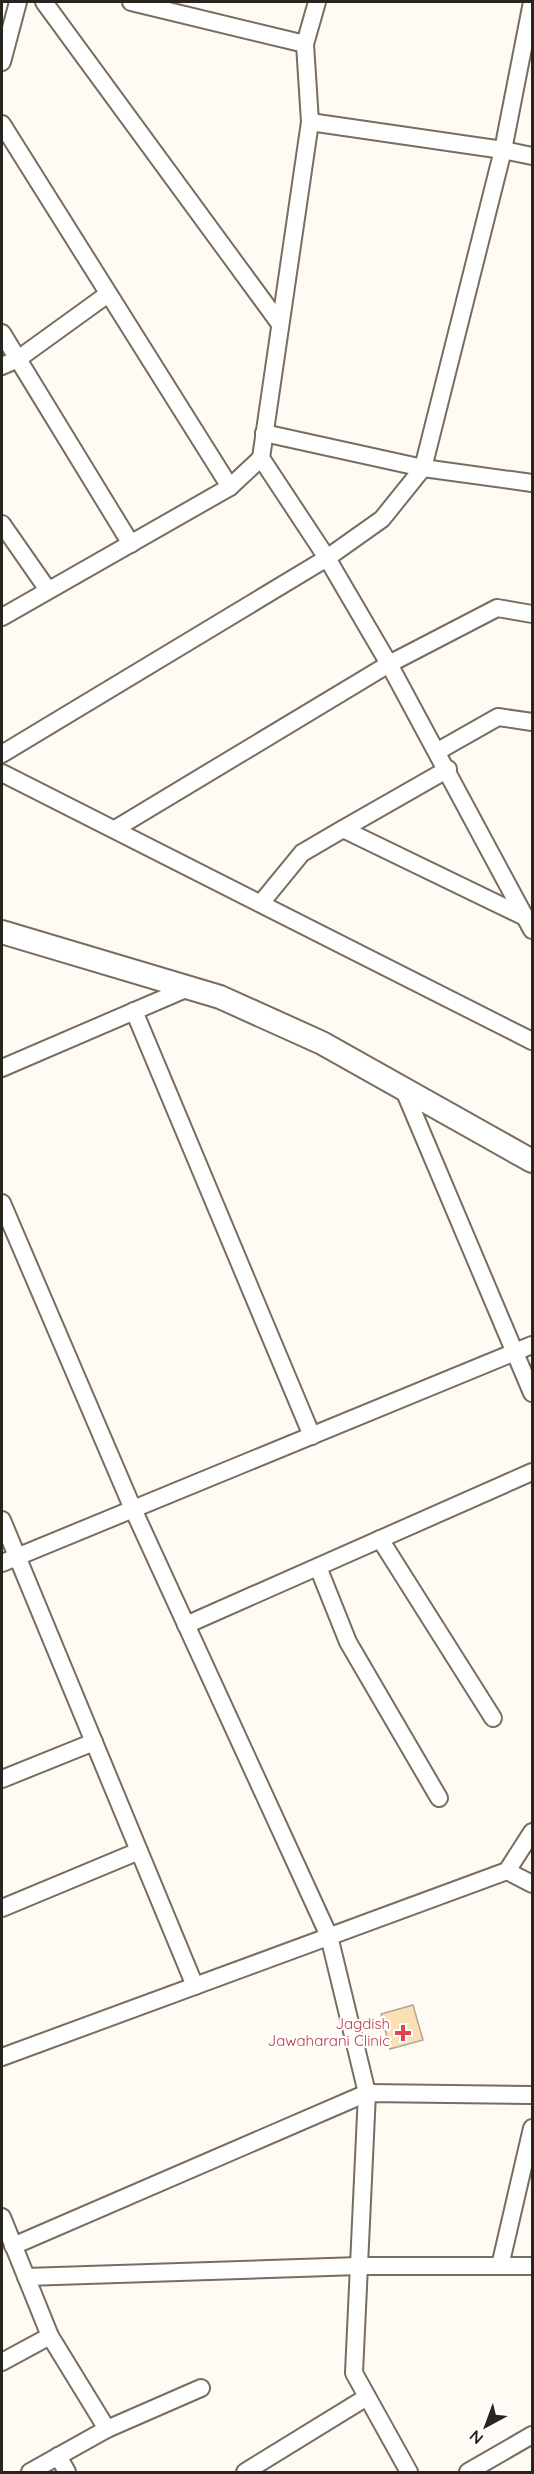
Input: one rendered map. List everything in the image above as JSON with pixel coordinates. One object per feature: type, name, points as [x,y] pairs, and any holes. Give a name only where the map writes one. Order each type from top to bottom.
[{"type":"main road","points":[[2,932],[220,997],[322,1043],[532,1161]]},
{"type":"street","points":[[2,60],[18,2]]},
{"type":"street","points":[[44,2],[280,324]]},
{"type":"street","points":[[131,2],[305,44]]},
{"type":"street","points":[[2,617],[230,487],[261,458],[310,122],[305,44],[317,2]]},
{"type":"street","points":[[2,754],[327,558],[382,519],[423,468],[502,150],[532,2]]},
{"type":"street","points":[[310,122],[532,156]]},
{"type":"street","points":[[2,123],[230,487]]},
{"type":"street","points":[[2,366],[18,359],[108,294]]},
{"type":"street","points":[[2,333],[130,544]]},
{"type":"street","points":[[264,433],[423,468],[532,483]]},
{"type":"street","points":[[261,458],[327,558],[389,664],[530,924]]},
{"type":"street","points":[[2,524],[48,591]]},
{"type":"street","points":[[115,829],[389,664],[497,608],[532,614]]},
{"type":"street","points":[[438,751],[498,717],[532,722]]},
{"type":"street","points":[[261,903],[302,853],[447,769]]},
{"type":"street","points":[[2,773],[532,1041]]},
{"type":"street","points":[[344,829],[530,924]]},
{"type":"street","points":[[2,1068],[188,988]]},
{"type":"street","points":[[134,1011],[312,1436]]},
{"type":"street","points":[[403,1088],[532,1393]]},
{"type":"street","points":[[2,1203],[133,1509],[329,1936],[367,2093],[354,2373],[409,2472]]},
{"type":"street","points":[[2,1563],[532,1345]]},
{"type":"street","points":[[186,1625],[532,1472]]},
{"type":"street","points":[[2,1520],[195,1986]]},
{"type":"street","points":[[380,1539],[493,1718]]},
{"type":"street","points":[[318,1567],[348,1642],[439,1798]]},
{"type":"street","points":[[2,1779],[94,1742]]},
{"type":"street","points":[[2,2057],[507,1871],[532,1832]]},
{"type":"street","points":[[2,1908],[139,1851]]},
{"type":"street","points":[[507,1871],[532,1884]]},
{"type":"street","points":[[13,2246],[367,2093],[532,2095]]},
{"type":"street","points":[[500,2266],[532,2128]]},
{"type":"street","points":[[2,2217],[50,2337],[107,2428]]},
{"type":"street","points":[[26,2277],[359,2266],[532,2266]]},
{"type":"street","points":[[2,2362],[50,2337]]},
{"type":"street","points":[[30,2472],[107,2428],[201,2388]]},
{"type":"street","points":[[245,2472],[367,2397]]},
{"type":"street","points":[[468,2472],[532,2435]]},
{"type":"street","points":[[58,2456],[67,2472]]},
{"type":"building","points":[[413,2005],[423,2040],[390,2049],[381,2014]]},
{"type":"place","name":"Jagdish Jawaharani Clinic","points":[[403,2033]]}]
